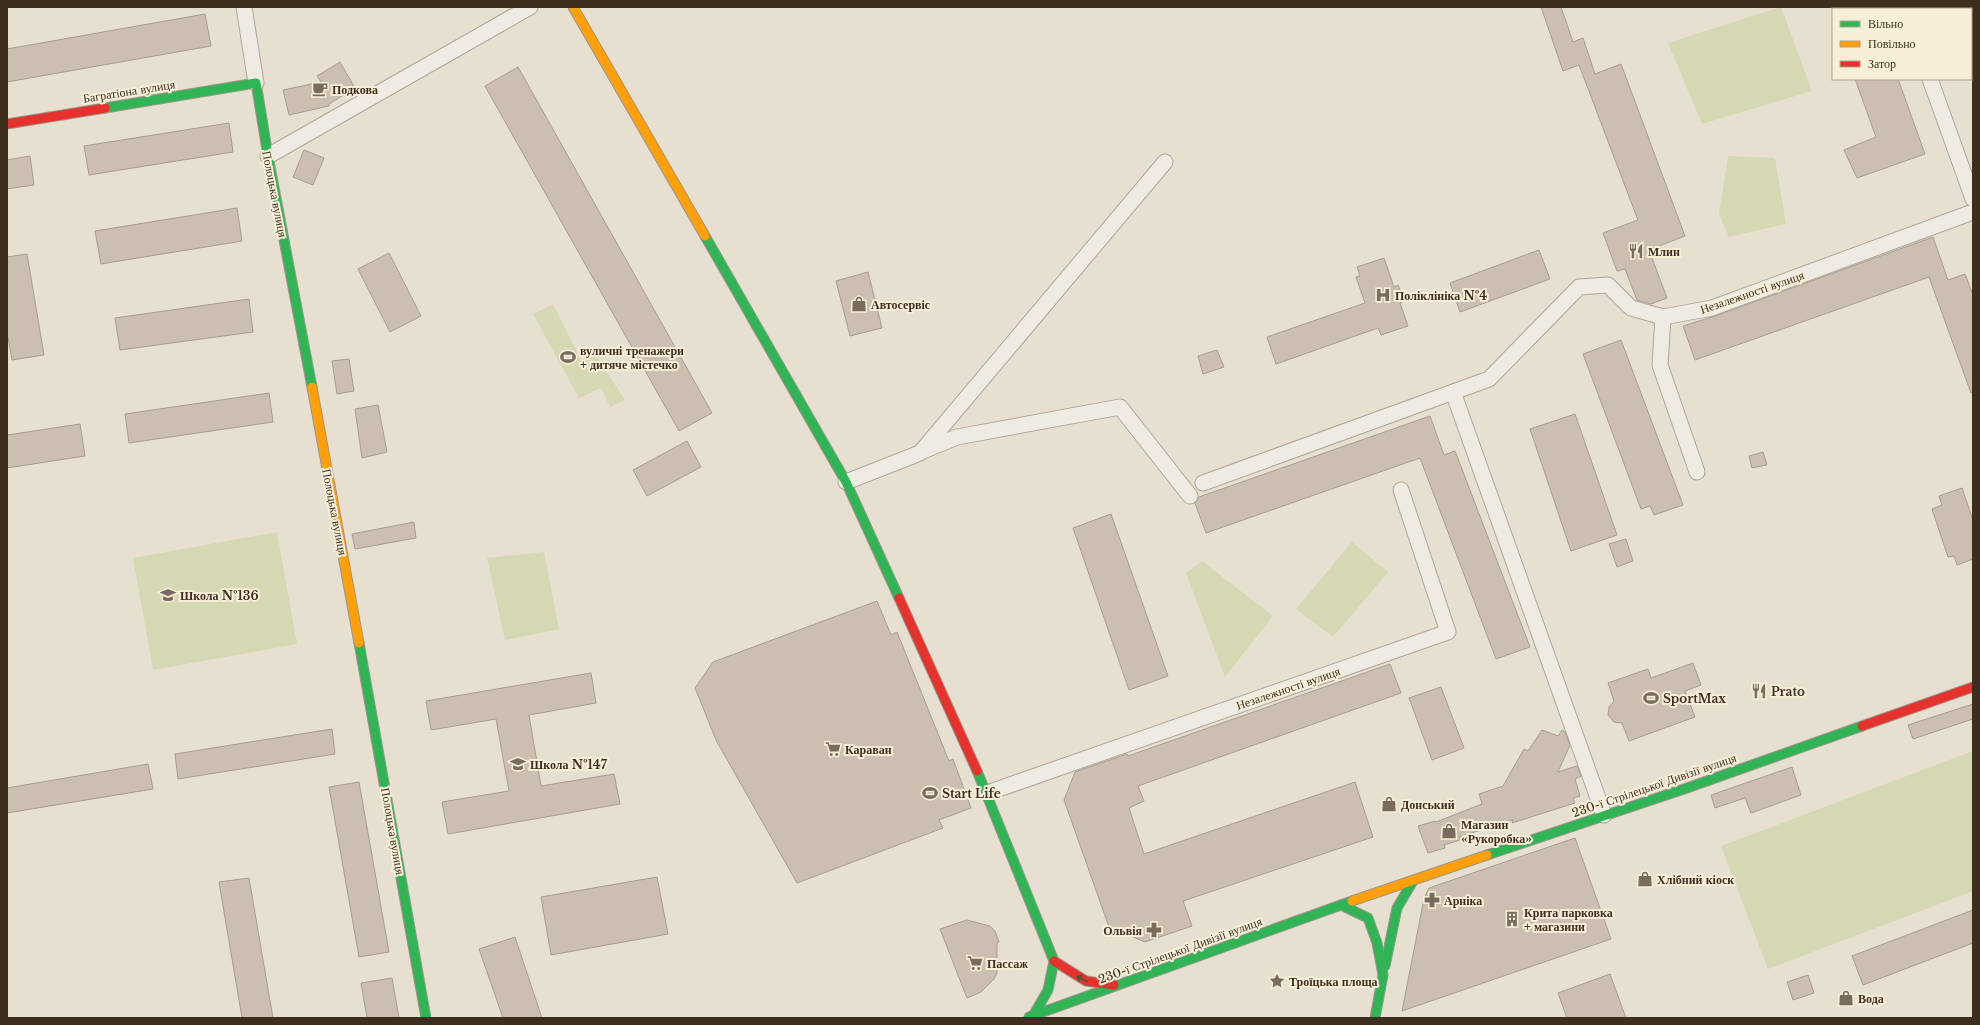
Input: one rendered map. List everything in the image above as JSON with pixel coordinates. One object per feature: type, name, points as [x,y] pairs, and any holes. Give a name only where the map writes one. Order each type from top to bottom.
[{"type":"street","name":"Полоцька вулиця","points":[[244,7],[268,156],[339,530],[426,1018]]},
{"type":"street","points":[[268,156],[530,7]]},
{"type":"street","points":[[573,7],[846,482],[987,792],[1054,961],[1048,990],[1030,1017]]},
{"type":"street","points":[[1930,80],[1973,199]]},
{"type":"street","name":"Багратіона вулиця","points":[[7,124],[256,83]]},
{"type":"street","points":[[920,452],[1165,162]]},
{"type":"street","name":"Незалежності вулиця","points":[[1203,483],[1489,379],[1579,287],[1608,285],[1631,308],[1663,317],[1712,308],[1973,212]]},
{"type":"street","points":[[1663,317],[1660,365],[1697,472]]},
{"type":"street","points":[[1453,392],[1604,815]]},
{"type":"street","points":[[846,482],[957,438],[1120,407],[1190,496]]},
{"type":"street","name":"Незалежності вулиця","points":[[987,792],[1448,632],[1401,490]]},
{"type":"street","name":"230-ї Стрілецької Дивізії вулиця","points":[[1030,1017],[1341,904],[1687,788],[1973,687]]},
{"type":"street","points":[[1375,1018],[1397,908],[1413,881]]},
{"type":"street","points":[[1341,904],[1368,918],[1377,943],[1383,975]]},
{"type":"street","points":[[1054,961],[1086,981],[1115,985]]},
{"type":"green space","points":[[1781,7],[1812,91],[1702,124],[1668,43]]},
{"type":"green space","points":[[1728,156],[1775,158],[1786,224],[1729,237],[1719,214]]},
{"type":"green space","name":"вуличні тренажери + дитяче містечко","points":[[553,304],[581,360],[595,354],[625,400],[610,407],[601,388],[579,398],[533,314]]},
{"type":"green space","points":[[277,532],[297,644],[153,670],[133,558]]},
{"type":"green space","points":[[1352,542],[1388,572],[1333,637],[1296,609]]},
{"type":"green space","points":[[544,552],[559,629],[505,640],[487,558]]},
{"type":"green space","points":[[1202,561],[1273,616],[1225,677],[1186,573]]},
{"type":"green space","points":[[1973,751],[1973,891],[1768,969],[1721,846]]},
{"type":"building","points":[[1541,7],[1561,7],[1573,42],[1583,38],[1595,74],[1621,64],[1685,236],[1649,250],[1667,298],[1651,304],[1637,300],[1625,269],[1617,271],[1603,233],[1638,220],[1579,65],[1563,71]]},
{"type":"building","points":[[205,14],[211,46],[7,82],[7,49]]},
{"type":"building","name":"Подкова","points":[[340,62],[355,88],[329,104],[329,106],[289,115],[283,90],[321,82],[317,76]]},
{"type":"building","points":[[518,67],[712,413],[679,431],[485,86]]},
{"type":"building","points":[[1855,80],[1898,80],[1925,154],[1857,178],[1844,150],[1876,137]]},
{"type":"building","points":[[229,123],[233,152],[89,175],[84,146]]},
{"type":"building","points":[[304,150],[324,158],[313,185],[293,177]]},
{"type":"building","points":[[30,156],[34,185],[7,189],[7,160]]},
{"type":"building","points":[[237,208],[242,241],[101,264],[95,231]]},
{"type":"building","points":[[1933,237],[1948,280],[1965,274],[1973,295],[1973,392],[1971,393],[1929,277],[1695,360],[1683,326],[1715,316]]},
{"type":"building","points":[[1539,250],[1550,279],[1460,312],[1450,283]]},
{"type":"building","points":[[389,253],[421,316],[390,332],[358,269]]},
{"type":"building","points":[[27,254],[44,355],[12,360],[7,332],[7,257]]},
{"type":"building","points":[[1384,258],[1394,287],[1398,285],[1404,301],[1400,303],[1408,326],[1381,335],[1378,328],[1276,364],[1267,337],[1365,303],[1356,277],[1360,276],[1357,267]]},
{"type":"building","name":"Автосервіс","points":[[868,272],[882,328],[850,336],[836,281]]},
{"type":"building","points":[[249,299],[253,332],[120,350],[115,318]]},
{"type":"building","points":[[1621,340],[1683,505],[1654,515],[1650,506],[1641,509],[1583,354]]},
{"type":"building","points":[[1217,350],[1224,367],[1203,374],[1198,356]]},
{"type":"building","points":[[349,359],[354,391],[337,394],[332,361]]},
{"type":"building","points":[[269,393],[273,422],[129,443],[125,414]]},
{"type":"building","points":[[378,405],[387,452],[362,458],[355,409]]},
{"type":"building","points":[[1575,414],[1617,535],[1571,551],[1530,429]]},
{"type":"building","points":[[1430,416],[1444,455],[1455,451],[1530,647],[1496,659],[1420,458],[1206,533],[1195,503],[1199,497]]},
{"type":"building","points":[[80,424],[85,456],[7,468],[7,435]]},
{"type":"building","points":[[687,441],[701,467],[647,496],[633,470]]},
{"type":"building","points":[[1763,452],[1767,465],[1752,468],[1749,456]]},
{"type":"building","points":[[1962,488],[1973,520],[1973,559],[1957,565],[1954,556],[1948,557],[1932,509],[1942,505],[1939,496]]},
{"type":"building","points":[[1111,514],[1168,676],[1129,690],[1073,528]]},
{"type":"building","points":[[414,522],[416,538],[355,549],[352,534]]},
{"type":"building","points":[[1626,539],[1633,561],[1617,567],[1609,544]]},
{"type":"building","name":"Караван","points":[[877,601],[891,635],[897,632],[949,761],[953,759],[971,808],[939,820],[943,828],[797,883],[716,740],[695,688],[713,662]]},
{"type":"building","name":"SportMax","points":[[1693,663],[1701,685],[1685,691],[1695,717],[1629,741],[1622,723],[1614,722],[1608,715],[1609,707],[1614,701],[1608,683],[1648,669],[1651,678]]},
{"type":"building","points":[[1390,664],[1401,693],[1138,786],[1144,801],[1129,808],[1144,854],[1355,782],[1373,837],[1183,901],[1192,926],[1145,942],[1109,927],[1064,800],[1075,772],[1127,754],[1128,756]]},
{"type":"building","points":[[591,673],[596,703],[529,715],[541,786],[614,774],[620,804],[448,834],[442,802],[509,791],[496,719],[431,730],[426,701]]},
{"type":"building","points":[[1441,687],[1464,748],[1432,760],[1409,698]]},
{"type":"building","points":[[1973,704],[1973,719],[1913,739],[1908,725]]},
{"type":"building","points":[[332,729],[335,754],[178,779],[175,754]]},
{"type":"building","points":[[1542,730],[1558,736],[1562,730],[1565,732],[1570,745],[1558,772],[1577,766],[1581,776],[1575,779],[1580,796],[1573,798],[1575,803],[1512,823],[1513,820],[1459,837],[1460,840],[1444,845],[1445,848],[1428,853],[1418,826],[1436,822],[1482,804],[1479,794],[1503,786],[1524,749],[1528,751]]},
{"type":"building","points":[[148,764],[153,789],[7,813],[7,788]]},
{"type":"building","points":[[1792,767],[1801,795],[1751,813],[1745,798],[1715,808],[1711,795]]},
{"type":"building","points":[[359,782],[389,952],[359,957],[329,787]]},
{"type":"building","name":"Крита парковка + магазини","points":[[1575,838],[1611,939],[1402,1011],[1424,899],[1429,888]]},
{"type":"building","points":[[657,877],[668,934],[551,955],[541,897]]},
{"type":"building","points":[[249,878],[273,1018],[242,1018],[219,882]]},
{"type":"building","points":[[1973,910],[1973,943],[1863,985],[1852,956]]},
{"type":"building","name":"Пассаж","points":[[967,920],[990,926],[995,931],[999,942],[997,943],[997,973],[994,979],[981,992],[967,998],[940,929]]},
{"type":"building","points":[[515,937],[542,1018],[503,1018],[479,949]]},
{"type":"building","points":[[1610,974],[1626,1018],[1567,1018],[1558,993]]},
{"type":"building","points":[[1808,975],[1814,993],[1793,1000],[1787,982]]},
{"type":"building","points":[[392,978],[399,1018],[367,1018],[361,983]]},
{"type":"traffic: fast","points":[[105,108],[256,83],[268,156],[312,387]]},
{"type":"traffic: fast","points":[[705,236],[846,482],[899,598]]},
{"type":"traffic: fast","points":[[359,643],[426,1018]]},
{"type":"traffic: fast","points":[[1487,855],[1687,788],[1862,726]]},
{"type":"traffic: fast","points":[[977,771],[1054,961],[1048,990],[1033,1016]]},
{"type":"traffic: fast","points":[[1385,966],[1397,908],[1413,881]]},
{"type":"traffic: fast","points":[[1029,1017],[1352,901]]},
{"type":"traffic: fast","points":[[1341,905],[1368,918],[1377,943],[1383,975],[1375,1018]]},
{"type":"traffic: slow","points":[[573,7],[705,236]]},
{"type":"traffic: slow","points":[[312,387],[359,643]]},
{"type":"traffic: slow","points":[[1352,901],[1487,855]]},
{"type":"traffic: jam","points":[[7,124],[105,108]]},
{"type":"traffic: jam","points":[[899,598],[977,771]]},
{"type":"traffic: jam","points":[[1862,726],[1973,687]]},
{"type":"traffic: jam","points":[[1054,961],[1086,981],[1114,985]]},
{"type":"place","name":"Подкова","points":[[320,89]]},
{"type":"place","name":"Млин","points":[[1636,251]]},
{"type":"place","name":"Поліклініка №4","points":[[1383,295]]},
{"type":"place","name":"Автосервіс","points":[[859,304]]},
{"type":"place","name":"вуличні тренажери + дитяче містечко","points":[[568,357]]},
{"type":"place","name":"Школа №136","points":[[168,595]]},
{"type":"place","name":"Prato","points":[[1759,691]]},
{"type":"place","name":"SportMax","points":[[1651,698]]},
{"type":"place","name":"Караван","points":[[833,749]]},
{"type":"place","name":"Школа №147","points":[[518,764]]},
{"type":"place","name":"Start Life","points":[[930,793]]},
{"type":"place","name":"Донський","points":[[1389,804]]},
{"type":"place","name":"Магазин «Рукоробка»","points":[[1449,831]]},
{"type":"place","name":"Хлібний кіоск","points":[[1645,879]]},
{"type":"place","name":"Арніка","points":[[1432,900]]},
{"type":"place","name":"Крита парковка + магазини","points":[[1512,919]]},
{"type":"place","name":"Ольвія","points":[[1154,930]]},
{"type":"place","name":"Пассаж","points":[[975,963]]},
{"type":"place","name":"Троїцька площа","points":[[1277,981]]},
{"type":"place","name":"Вода","points":[[1846,998]]}]
